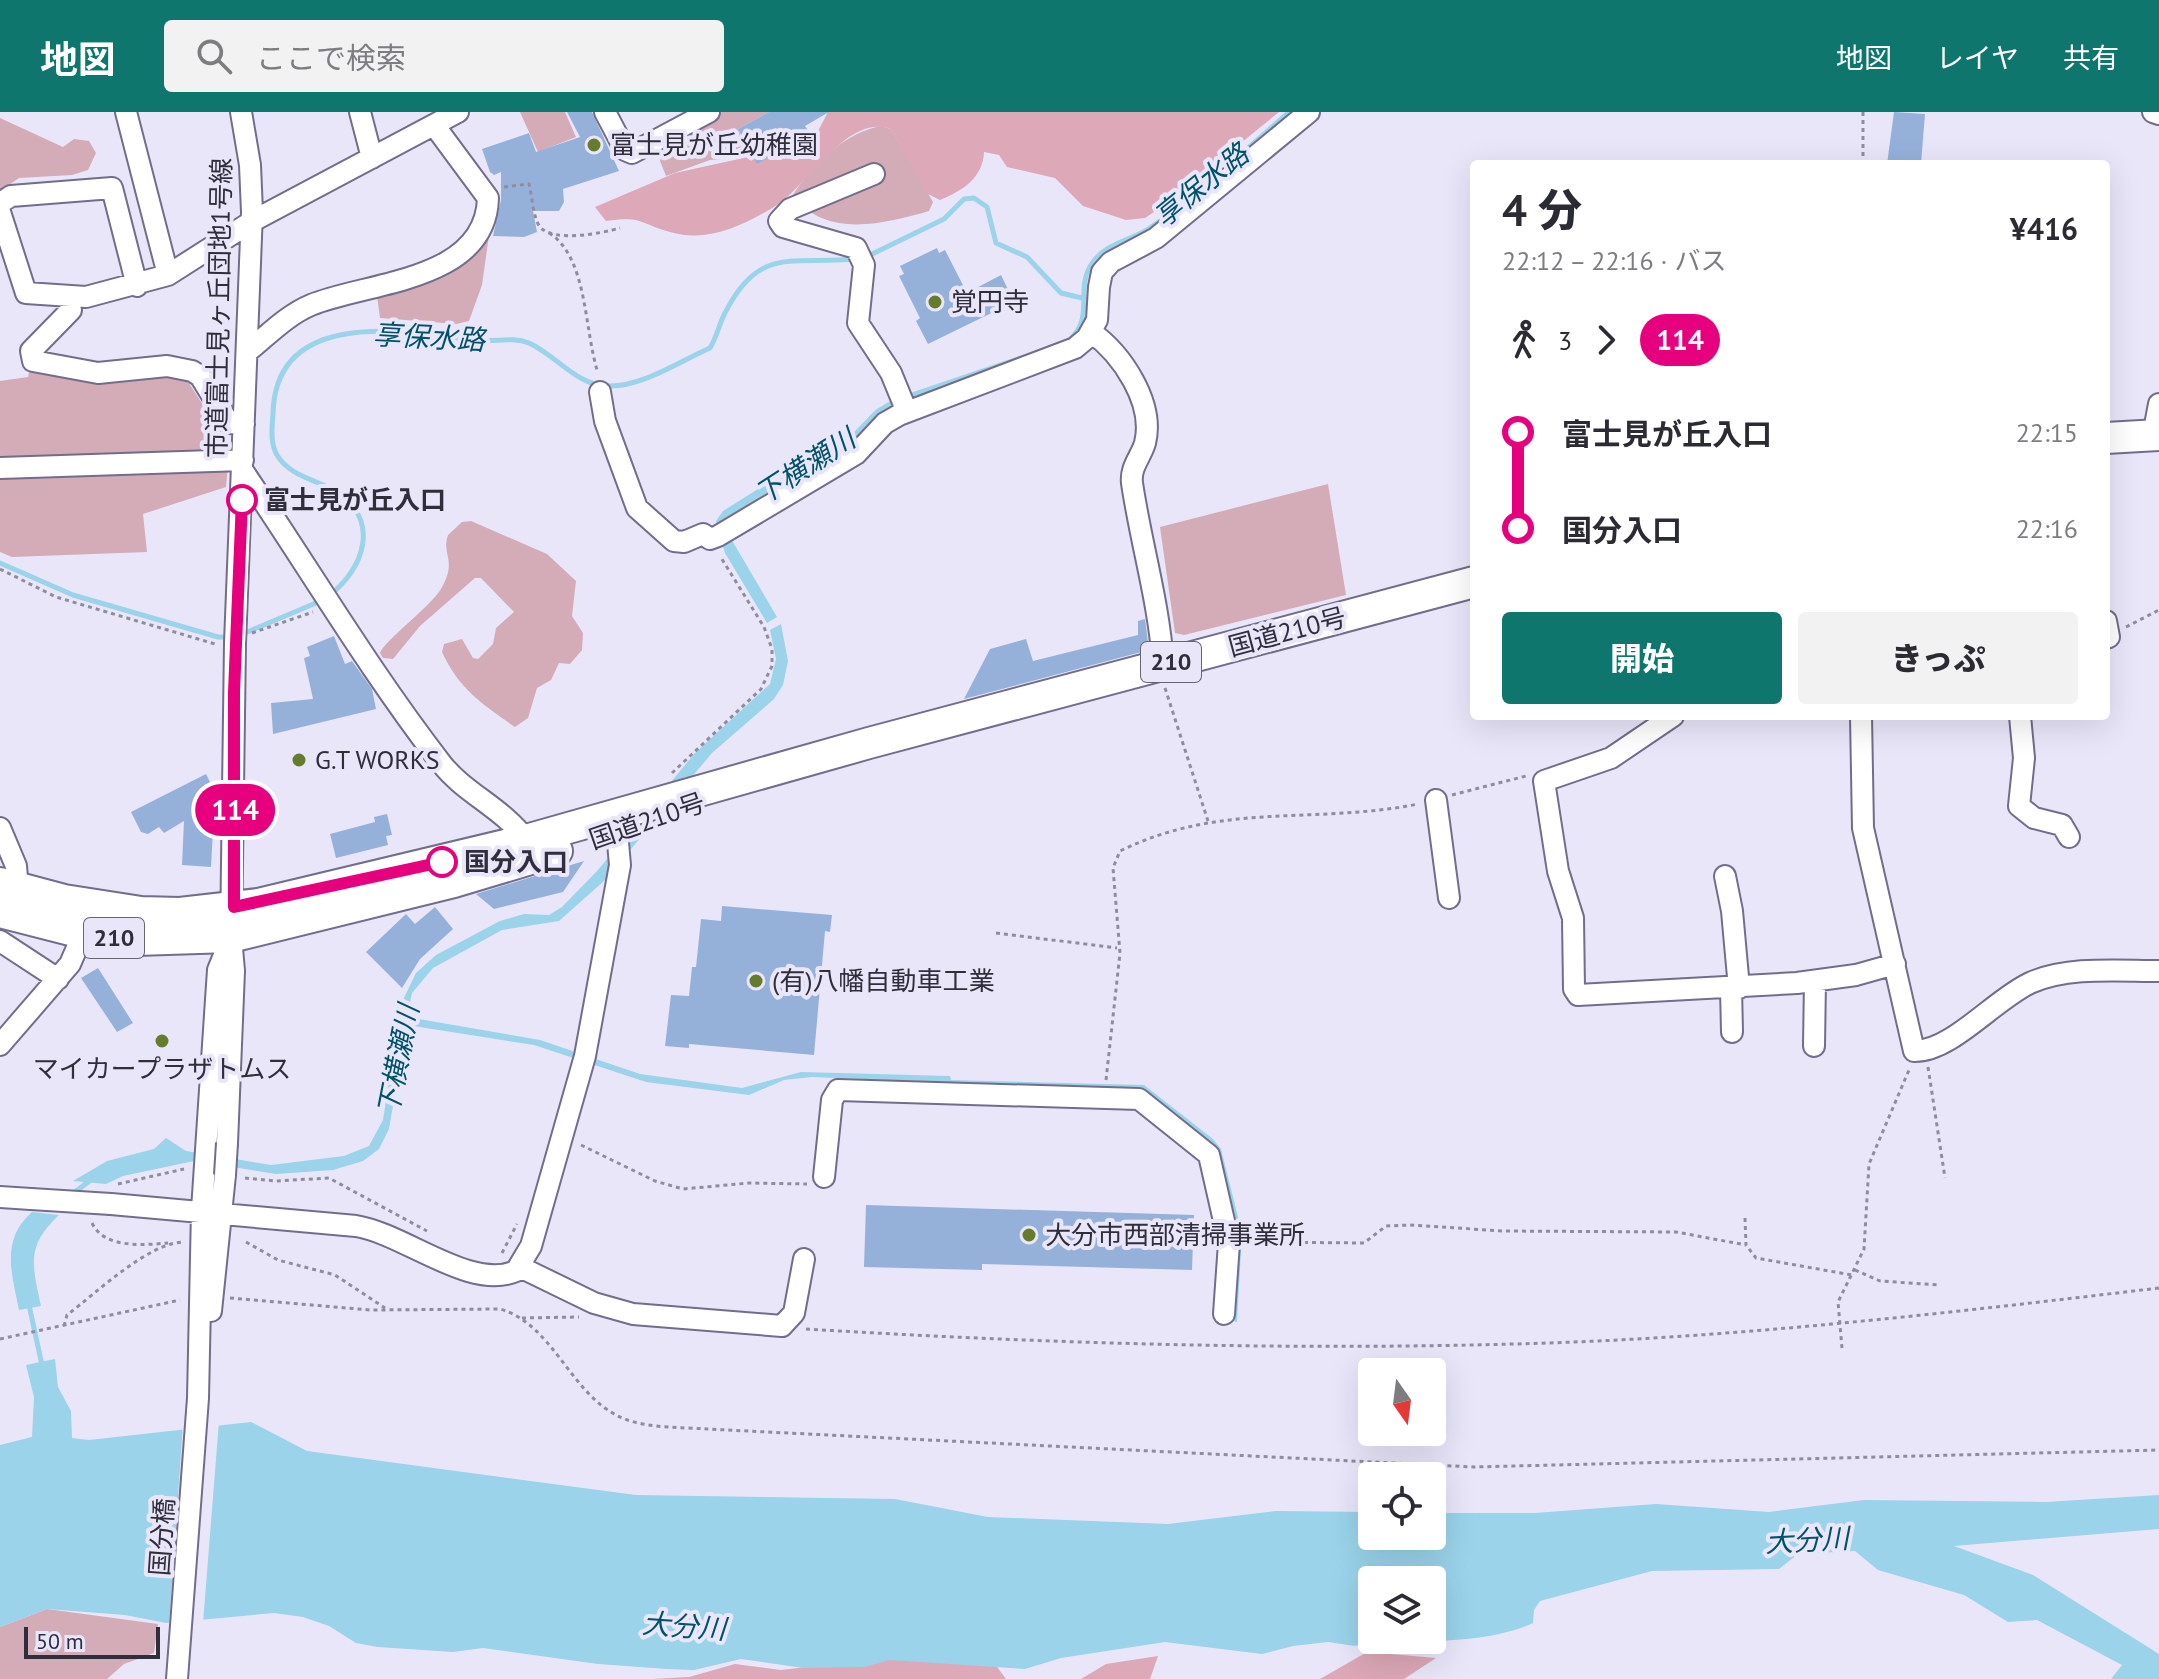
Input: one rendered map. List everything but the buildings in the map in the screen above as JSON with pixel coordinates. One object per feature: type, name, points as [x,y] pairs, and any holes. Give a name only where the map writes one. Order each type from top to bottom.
[{"type":"highway","points":[[2110,438],[2156,436]]},
{"type":"highway","name":"国道210号","points":[[6,895],[141,912],[180,913],[233,922],[869,743],[1470,583]]},
{"type":"highway","name":"国道210号","points":[[6,895],[83,934],[136,940],[454,882],[617,832],[869,743]]},
{"type":"street","points":[[126,112],[168,275]]},
{"type":"street","name":"市道富士見ヶ丘団地1号線","points":[[216,1173],[234,971],[234,692],[251,222],[250,165],[241,112]]},
{"type":"street","points":[[360,112],[372,158]]},
{"type":"street","points":[[0,212],[26,293],[86,297],[137,286],[168,275],[251,222],[458,112]]},
{"type":"street","points":[[605,112],[625,150],[632,153],[709,112]]},
{"type":"street","points":[[600,392],[608,432],[637,508],[674,541],[684,542],[702,534],[720,534],[856,454],[885,423],[1064,354],[1091,332],[1099,315],[1101,277],[1107,265],[1156,238],[1225,185],[1263,147],[1309,112]]},
{"type":"street","points":[[2153,112],[2159,114]]},
{"type":"street","points":[[247,352],[306,307],[420,276],[453,258],[467,245],[481,223],[488,198],[434,125]]},
{"type":"street","points":[[874,174],[790,209],[779,221],[783,227],[856,248],[864,265],[858,323],[891,373],[907,412]]},
{"type":"street","points":[[0,203],[11,196],[112,188],[137,286]]},
{"type":"street","points":[[71,310],[31,351],[33,361],[98,373],[158,367],[182,368],[200,376],[229,423],[244,424]]},
{"type":"street","points":[[1091,332],[1119,357],[1144,415],[1146,439],[1132,478],[1155,594],[1163,664]]},
{"type":"street","points":[[2156,436],[2159,404]]},
{"type":"street","points":[[0,468],[243,466],[324,602],[443,765],[516,825],[526,840]]},
{"type":"street","points":[[1667,720],[1611,758],[1545,781],[1558,871],[1573,918],[1574,989],[1578,995],[1815,981],[1895,964]]},
{"type":"street","points":[[1861,720],[1863,828],[1895,964],[1920,1051],[1955,1035],[2004,997],[2034,981],[2076,973],[2159,971]]},
{"type":"street","points":[[2020,720],[2024,758],[2019,806],[2034,818],[2062,825],[2069,837]]},
{"type":"street","points":[[1436,800],[1449,898]]},
{"type":"street","points":[[0,828],[16,866],[6,895]]},
{"type":"street","points":[[0,1197],[31,1199],[112,1195],[212,1211],[368,1228],[482,1276],[507,1274],[520,1267],[528,1255],[543,1207],[585,1056],[621,853],[617,832]]},
{"type":"street","points":[[1725,876],[1732,911],[1735,988],[1732,1032]]},
{"type":"street","points":[[0,1045],[58,979],[78,951],[83,934]]},
{"type":"street","points":[[0,941],[58,979]]},
{"type":"street","points":[[1814,1046],[1815,981]]},
{"type":"street","points":[[824,1177],[832,1100],[838,1090],[1139,1099],[1207,1151],[1229,1243],[1224,1314]]},
{"type":"street","name":"国分橋","points":[[177,1679],[198,1398],[209,1299],[216,1173]]},
{"type":"street","points":[[520,1267],[622,1312],[782,1326],[794,1313],[804,1259]]},
{"type":"path","points":[[1863,112],[1863,160]]},
{"type":"path","points":[[500,188],[529,184],[538,223],[562,242],[573,260],[600,392]]},
{"type":"path","points":[[545,230],[583,235],[620,228]]},
{"type":"path","points":[[660,778],[674,773],[761,689],[772,666],[772,649],[764,627],[720,534]]},
{"type":"path","points":[[0,569],[56,597],[222,645]]},
{"type":"path","points":[[249,634],[324,602]]},
{"type":"path","points":[[2110,631],[2159,610]]},
{"type":"path","points":[[1163,664],[1168,703],[1208,821]]},
{"type":"path","points":[[1104,1096],[1120,953],[1115,858],[1125,848],[1208,821],[1266,814],[1330,814],[1436,800],[1536,774],[1545,781]]},
{"type":"path","points":[[996,933],[1117,948]]},
{"type":"path","points":[[1920,1051],[1945,1178]]},
{"type":"path","points":[[1842,1348],[1838,1302],[1854,1273],[1867,1235],[1869,1164],[1920,1051]]},
{"type":"path","points":[[562,1140],[610,1157],[655,1181],[683,1189],[749,1183],[807,1184],[824,1177]]},
{"type":"path","points":[[112,1195],[216,1173],[276,1181],[329,1178],[432,1234]]},
{"type":"path","points":[[499,1259],[520,1221],[543,1207]]},
{"type":"path","points":[[1745,1218],[1746,1245],[1752,1256],[1760,1261],[1854,1273],[1880,1281],[1940,1285]]},
{"type":"path","points":[[91,1219],[100,1234],[120,1243],[185,1242]]},
{"type":"path","points":[[1229,1243],[1364,1243],[1386,1226],[1410,1225],[1503,1231],[1676,1232],[1746,1245]]},
{"type":"path","points":[[64,1326],[67,1315],[153,1252],[174,1242]]},
{"type":"path","points":[[246,1242],[278,1260],[335,1275],[387,1309]]},
{"type":"path","points":[[798,1329],[969,1338],[1369,1347],[1595,1340],[1841,1323],[2159,1288]]},
{"type":"path","points":[[0,1339],[209,1299],[387,1309],[500,1309],[522,1318],[580,1317]]},
{"type":"path","points":[[522,1318],[612,1414],[641,1423],[707,1429],[1474,1467],[2159,1450]]},
{"type":"shaded area","points":[[520,112],[565,112],[576,137],[538,152]]},
{"type":"shaded area","points":[[722,112],[769,112],[738,129],[752,156],[710,160],[666,176],[660,161],[665,144]]},
{"type":"shaded area","points":[[828,112],[1279,112],[1200,181],[1145,218],[1126,220],[1083,206],[1055,178],[1007,167],[999,155],[984,152],[980,169],[970,182],[940,200],[926,193],[891,129],[874,127],[858,132],[843,142],[787,198],[724,231],[684,235],[634,220],[606,221],[595,207],[675,173],[780,150],[817,133]]},
{"type":"shaded area","points":[[0,118],[63,147],[74,139],[89,141],[96,153],[88,170],[72,175],[19,178],[0,191]]},
{"type":"shaded area","points":[[881,126],[891,129],[933,202],[929,211],[893,220],[856,224],[821,218],[806,209],[793,195],[810,172],[843,142]]},
{"type":"shaded area","points":[[491,221],[482,285],[469,321],[456,324],[380,318],[377,296],[433,279]]},
{"type":"shaded area","points":[[29,372],[90,382],[117,382],[145,374],[183,374],[227,442],[220,451],[0,461],[0,381],[28,377]]},
{"type":"shaded area","points":[[228,465],[226,487],[143,514],[147,552],[12,557],[0,552],[0,477]]},
{"type":"shaded area","points":[[1328,484],[1346,595],[1184,635],[1175,633],[1160,527]]},
{"type":"shaded area","points":[[471,521],[547,554],[576,581],[572,616],[583,633],[582,650],[570,664],[559,663],[551,680],[537,688],[528,718],[515,727],[464,686],[442,652],[444,644],[462,639],[473,658],[478,659],[493,644],[496,628],[514,612],[481,578],[475,578],[420,626],[393,659],[383,658],[380,653],[441,589],[449,564],[446,548],[448,535],[462,522]]},
{"type":"shaded area","points":[[47,1609],[158,1624],[154,1653],[124,1664],[107,1679],[0,1679],[0,1627]]},
{"type":"shaded area","points":[[1364,1654],[1436,1658],[1404,1679],[1320,1679]]},
{"type":"shaded area","points":[[1158,1656],[1150,1679],[1081,1679],[1106,1664]]},
{"type":"shaded area","points":[[890,1657],[992,1660],[1006,1679],[653,1679],[689,1677],[735,1664],[781,1670]]},
{"type":"water","points":[[777,477],[782,488],[730,537],[777,617],[767,623],[725,553],[716,521],[723,511]]},
{"type":"water","points":[[781,624],[788,661],[783,685],[774,699],[712,753],[604,881],[559,921],[502,930],[433,968],[412,993],[407,1017],[540,1040],[640,1074],[742,1088],[801,1072],[1144,1085],[1213,1139],[1221,1149],[1242,1233],[1237,1322],[1233,1321],[1236,1234],[1215,1150],[1141,1090],[812,1077],[784,1080],[749,1095],[646,1082],[534,1045],[407,1025],[389,1129],[379,1149],[363,1161],[333,1170],[276,1174],[194,1161],[123,1176],[106,1184],[73,1181],[107,1161],[154,1149],[166,1138],[186,1151],[271,1165],[344,1156],[369,1146],[383,1120],[401,1004],[416,973],[436,955],[500,921],[524,914],[549,915],[562,907],[598,870],[695,753],[770,684],[776,659],[770,630]]},
{"type":"water","points":[[32,1212],[59,1215],[41,1236],[34,1256],[41,1306],[19,1310],[12,1271],[12,1246],[15,1234]]},
{"type":"water","name":"大分川","points":[[55,1359],[58,1387],[71,1411],[72,1438],[89,1440],[251,1422],[307,1451],[636,1495],[895,1499],[988,1517],[1168,1524],[1276,1511],[1358,1512],[1358,1550],[1446,1550],[1446,1513],[1535,1513],[1656,1504],[1769,1512],[1864,1500],[2046,1502],[2159,1495],[2159,1529],[1954,1546],[2033,1575],[2159,1654],[2159,1679],[2111,1679],[2122,1665],[2037,1620],[2008,1622],[1964,1595],[1878,1570],[1855,1551],[1798,1554],[1779,1569],[1652,1571],[1540,1601],[1534,1610],[1533,1623],[1519,1628],[1487,1636],[1446,1640],[1446,1566],[1358,1566],[1358,1645],[1328,1642],[1262,1654],[1165,1642],[1061,1658],[1025,1669],[889,1660],[865,1667],[803,1668],[741,1659],[694,1670],[598,1664],[483,1648],[453,1652],[378,1647],[356,1643],[329,1626],[303,1617],[274,1613],[166,1623],[125,1615],[47,1609],[0,1627],[0,1445],[32,1437],[34,1397],[26,1365]]},
{"type":"pier","points":[[219,1421],[203,1623],[169,1626],[183,1424]]},
{"type":"waterway","name":"享保水路","points":[[1230,164],[1289,112]]},
{"type":"waterway","name":"享保水路","points":[[1069,340],[1081,323],[1084,284],[1097,257],[1153,226],[1207,183]]},
{"type":"waterway","name":"享保水路","points":[[864,258],[944,219],[964,199],[974,198],[987,207],[996,243],[1027,257],[1061,293],[1086,299]]},
{"type":"waterway","name":"享保水路","points":[[331,594],[352,571],[359,558],[363,544],[359,517],[351,504],[338,493],[289,468],[277,455],[272,440],[279,380],[296,356],[319,341],[381,331],[482,341],[516,340],[539,348],[586,381],[597,385],[621,385],[647,378],[710,348],[738,291],[765,268],[795,261],[854,259]]},
{"type":"waterway","name":"下横瀬川","points":[[906,397],[1030,355]]},
{"type":"waterway","name":"下横瀬川","points":[[775,485],[846,444],[877,412],[897,400]]},
{"type":"waterway","name":"享保水路","points":[[0,563],[73,595],[218,637],[230,637]]},
{"type":"waterway","name":"享保水路","points":[[240,635],[323,600]]},
{"type":"waterway","points":[[71,1195],[92,1179]]},
{"type":"waterway","points":[[29,1305],[42,1365]]},
{"type":"bus line","name":"114","points":[[242,500],[234,692],[234,907],[442,862]]},
{"type":"place","name":"富士見が丘幼稚園","points":[[594,145]]},
{"type":"place","name":"覚円寺","points":[[935,302]]},
{"type":"place","name":"富士見が丘入口","points":[[242,500]]},
{"type":"place","name":"G.T WORKS","points":[[299,760]]},
{"type":"place","name":"国分入口","points":[[442,862]]},
{"type":"place","name":"(有)八幡自動車工業","points":[[756,981]]},
{"type":"place","name":"マイカープラザトムス","points":[[162,1041]]},
{"type":"place","name":"大分市西部清掃事業所","points":[[1029,1235]]}]
